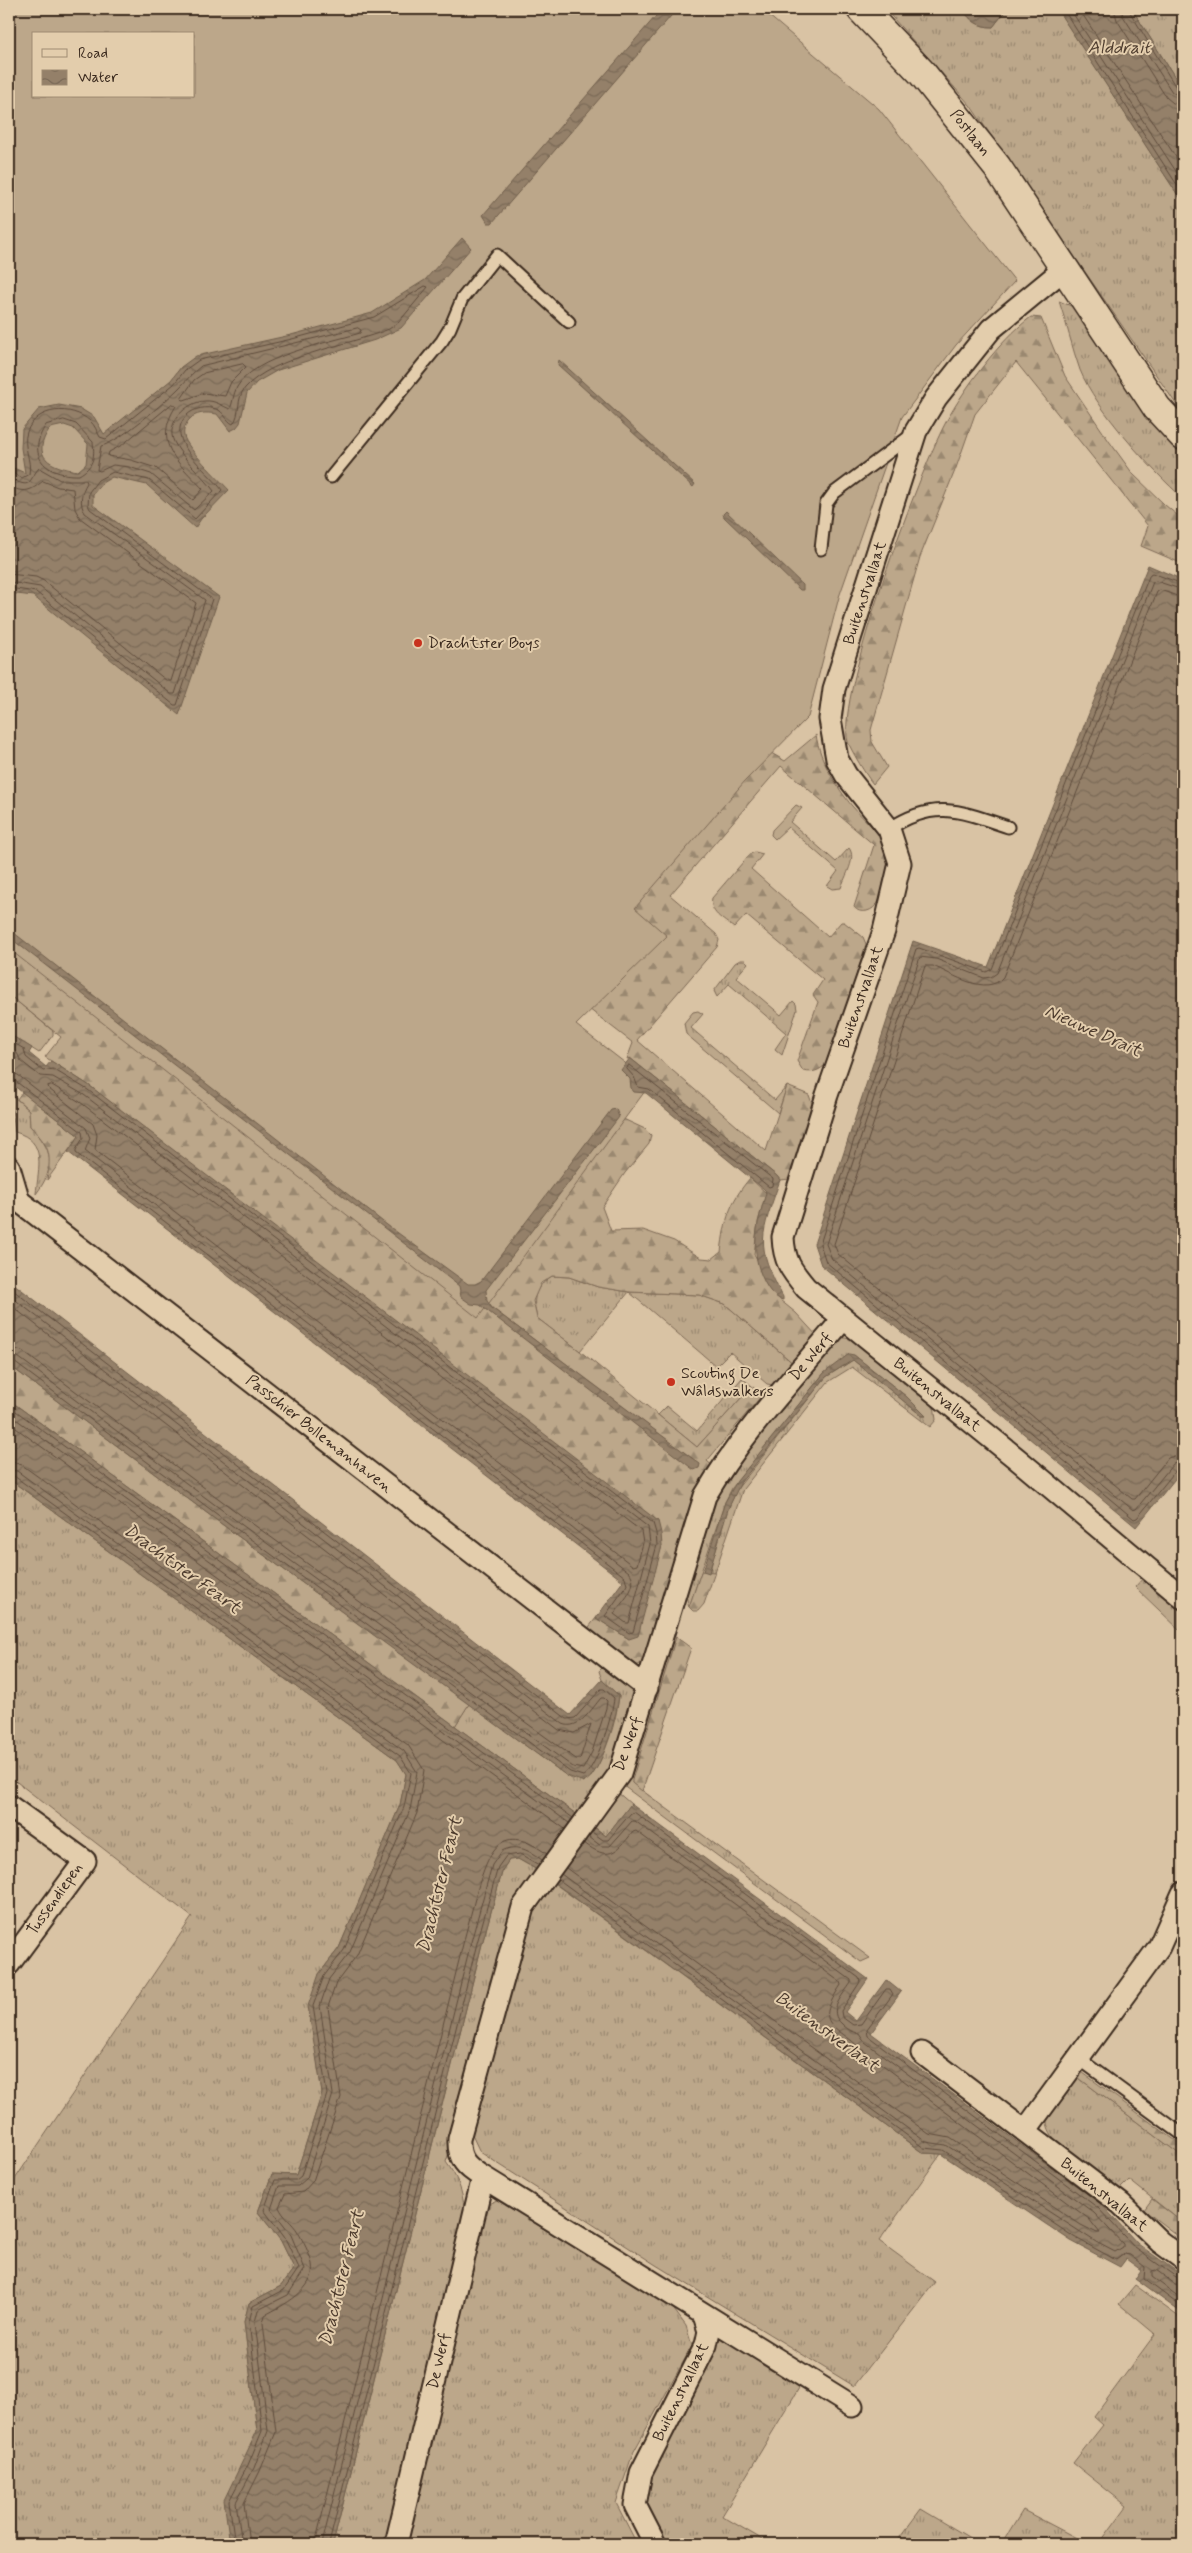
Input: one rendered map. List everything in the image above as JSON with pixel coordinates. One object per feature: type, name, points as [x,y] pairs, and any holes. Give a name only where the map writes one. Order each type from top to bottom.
[{"type":"street","name":"Postlaan","points":[[861,9],[922,73],[997,167],[1157,408],[1183,436]]},
{"type":"street","name":"Buitenstvallaat","points":[[1064,269],[990,329],[936,398],[916,431],[834,689],[830,719],[833,744],[846,775],[889,829],[900,863],[884,931],[827,1095],[783,1237],[784,1254],[791,1270],[806,1288],[1016,1458],[1183,1598]]},
{"type":"street","name":"Passchier Bollemanhaven","points":[[9,1167],[19,1201],[648,1688]]},
{"type":"street","name":"De Werf","points":[[704,2315],[471,2170],[460,2158],[459,2139],[517,1925],[524,1907],[539,1884],[620,1773],[648,1688],[705,1496],[719,1472],[758,1421],[843,1319]]},
{"type":"street","name":"Tussendiepen","points":[[9,1806],[85,1861],[9,1964]]},
{"type":"street","points":[[1025,2131],[1159,1947],[1183,1893]]},
{"type":"street","name":"Buitenstvallaat","points":[[922,2054],[1121,2204],[1160,2242],[1183,2259]]},
{"type":"street","name":"De Werf","points":[[396,2544],[483,2177]]},
{"type":"street","name":"Buitenstvallaat","points":[[704,2315],[852,2406]]},
{"type":"street","name":"Buitenstvallaat","points":[[656,2544],[635,2505],[641,2473],[706,2346],[709,2331],[704,2315]]},
{"type":"lane","points":[[331,477],[442,341],[450,328],[462,299],[497,254],[569,322]]},
{"type":"lane","points":[[821,549],[826,504],[834,493],[916,431]]},
{"type":"lane","points":[[889,829],[906,817],[925,811],[962,811],[1008,827]]},
{"type":"lane","points":[[1078,2058],[1183,2135]]},
{"type":"green space","name":"Drachtster Boys","points":[[9,9],[761,9],[879,109],[1015,281],[956,345],[902,417],[839,597],[808,717],[745,781],[635,908],[667,936],[576,1025],[651,1083],[478,1318],[9,949]]},
{"type":"green space","points":[[885,9],[962,9],[975,23],[993,27],[1007,9],[1057,9],[1183,203],[1183,414],[970,105]]},
{"type":"green space","points":[[1132,9],[1183,9],[1183,90]]},
{"type":"green space","points":[[1059,301],[1076,308],[1172,440],[1183,451],[1183,498],[1141,456],[1111,420],[1087,385],[1074,353]]},
{"type":"green space","points":[[1031,317],[1041,318],[1065,376],[1133,474],[1183,520],[1183,564],[1141,546],[1148,526],[1016,362],[975,414],[956,468],[920,557],[871,730],[872,742],[887,767],[873,784],[848,742],[847,717],[854,679],[866,633],[882,583],[918,486],[946,422],[984,365],[1007,339]]},
{"type":"green space","points":[[816,735],[825,764],[835,782],[852,806],[881,838],[887,851],[887,876],[878,902],[867,911],[859,911],[854,907],[874,845],[781,766],[670,895],[716,934],[719,940],[717,947],[637,1040],[766,1151],[787,1086],[809,1095],[814,1109],[790,1179],[780,1180],[630,1058],[627,1059],[633,1043],[514,951],[766,750],[785,761]]},
{"type":"green space","points":[[796,805],[802,808],[790,822],[836,862],[849,848],[852,857],[850,867],[841,888],[832,889],[827,886],[838,871],[788,827],[775,839],[771,835],[772,830]]},
{"type":"green space","points":[[755,852],[763,854],[751,869],[828,937],[841,922],[844,922],[863,937],[866,944],[830,1060],[815,1071],[803,1071],[797,1061],[818,1002],[813,995],[823,980],[746,915],[734,928],[718,915],[713,908],[712,898],[750,854]]},
{"type":"green space","points":[[9,937],[480,1305],[699,1464],[492,1308],[487,1301],[619,1117],[645,1129],[651,1135],[649,1144],[625,1173],[602,1207],[611,1231],[643,1230],[674,1241],[701,1258],[712,1259],[721,1252],[729,1212],[737,1196],[750,1178],[766,1193],[758,1222],[754,1254],[780,1300],[796,1313],[818,1337],[795,1365],[725,1304],[699,1295],[629,1292],[598,1287],[569,1277],[552,1276],[541,1283],[533,1301],[537,1318],[697,1447],[752,1386],[762,1395],[707,1461],[714,1467],[646,1661],[634,1667],[586,1631],[596,1618],[629,1639],[662,1546],[90,1086],[45,1057],[61,1037],[9,995]]},
{"type":"green space","points":[[745,960],[748,963],[736,977],[781,1015],[793,1001],[796,1004],[797,1010],[782,1055],[775,1049],[786,1033],[729,984],[717,997],[714,991],[735,963]]},
{"type":"green space","points":[[9,995],[53,1031],[53,1035],[39,1053],[9,1034]]},
{"type":"green space","points":[[698,1011],[703,1014],[691,1028],[775,1100],[787,1086],[778,1113],[686,1034],[684,1023],[693,1012]]},
{"type":"green space","points":[[22,1092],[79,1136],[47,1180],[48,1150],[30,1126],[29,1110],[17,1099]]},
{"type":"green space","points":[[14,1097],[29,1110],[30,1126],[44,1143],[50,1158],[47,1175],[36,1194],[39,1157],[37,1149],[32,1142],[25,1136],[15,1132],[11,1101]]},
{"type":"green space","points":[[552,1276],[569,1277],[598,1287],[629,1292],[580,1351],[537,1318],[536,1294],[541,1285]]},
{"type":"green space","points":[[629,1292],[699,1295],[725,1304],[795,1365],[773,1385],[767,1384],[730,1352],[716,1366]]},
{"type":"green space","points":[[839,1337],[856,1340],[934,1404],[936,1420],[930,1427],[852,1367],[828,1382],[743,1489],[715,1572],[709,1573],[728,1509],[737,1489],[826,1377],[853,1360],[922,1416],[926,1416],[907,1397],[854,1355],[824,1373],[732,1488],[725,1502],[689,1607],[685,1592],[707,1517],[725,1477]]},
{"type":"green space","points":[[9,1365],[235,1534],[469,1704],[455,1726],[9,1400]]},
{"type":"green space","points":[[742,1378],[752,1386],[697,1447],[658,1415],[667,1406],[697,1431]]},
{"type":"green space","points":[[9,1479],[397,1760],[406,1774],[400,1805],[339,1948],[319,1974],[317,2059],[322,2093],[296,2175],[272,2174],[258,2212],[281,2241],[294,2268],[281,2286],[249,2303],[244,2322],[257,2431],[244,2463],[230,2544],[9,2544],[9,2188],[192,1917],[9,1776]]},
{"type":"green space","points":[[701,1572],[715,1572],[704,1604],[698,1611],[693,1611],[689,1607]]},
{"type":"green space","points":[[1144,1577],[1183,1608],[1183,1633],[1135,1587]]},
{"type":"green space","points":[[672,1634],[676,1637],[632,1783],[870,1958],[861,1962],[622,1785]]},
{"type":"green space","points":[[676,1637],[691,1648],[642,1791],[632,1783],[632,1780]]},
{"type":"green space","points":[[604,1666],[635,1692],[613,1767],[579,1816],[455,1726],[469,1704],[572,1779],[591,1777],[610,1738],[619,1696],[602,1680],[599,1671]]},
{"type":"green space","points":[[616,1791],[631,1804],[606,1836],[592,1825]]},
{"type":"green space","points":[[518,1859],[537,1870],[446,2162],[459,2184],[464,2209],[385,2544],[333,2544],[482,1944],[503,1869],[509,1860]]},
{"type":"green space","points":[[551,1881],[923,2153],[941,2154],[879,2241],[935,2282],[854,2386],[656,2265],[480,2152],[471,2133],[529,1916]]},
{"type":"green space","points":[[1079,2070],[1183,2146],[1183,2164],[1179,2161],[1178,2153],[1075,2075]]},
{"type":"green space","points":[[1075,2075],[1178,2153],[1179,2161],[1183,2164],[1183,2223],[1129,2180],[1117,2192],[1072,2158],[1052,2135],[1047,2124],[1048,2114]]},
{"type":"green space","points":[[1152,2199],[1183,2223],[1183,2230],[1178,2236],[1144,2210]]},
{"type":"green space","points":[[497,2200],[672,2307],[686,2326],[692,2346],[633,2453],[616,2503],[637,2544],[406,2544],[485,2209],[488,2204]]},
{"type":"green space","points":[[1135,2285],[1183,2320],[1183,2544],[1099,2544],[1127,2506],[1073,2463],[1103,2425],[1094,2417],[1155,2334],[1119,2304]]},
{"type":"green space","points":[[715,2328],[802,2383],[722,2516],[770,2544],[667,2544],[647,2504],[643,2491]]},
{"type":"green space","points":[[921,2509],[980,2544],[895,2544]]},
{"type":"green space","points":[[1023,2510],[1088,2544],[1002,2544]]},
{"type":"water","points":[[662,9],[677,9],[492,223],[488,223],[483,215]]},
{"type":"water","points":[[962,9],[1007,9],[993,27],[983,26],[975,22]]},
{"type":"water","name":"Alddrait","points":[[1057,9],[1132,9],[1183,90],[1183,203]]},
{"type":"water","points":[[462,238],[471,248],[401,328],[375,340],[278,370],[257,382],[247,393],[240,423],[230,431],[217,414],[201,413],[188,421],[184,432],[186,442],[229,490],[201,519],[195,528],[147,485],[112,477],[102,483],[93,494],[93,505],[219,597],[179,715],[33,596],[9,593],[9,466],[25,473],[21,448],[22,429],[39,409],[59,405],[81,409],[94,417],[104,434],[171,380],[181,367],[196,356],[291,335],[372,313],[425,280]],"holes":[[[64,425],[73,428],[88,444],[86,464],[78,471],[59,467],[46,459],[42,446],[50,428]]]},
{"type":"water","points":[[559,360],[695,484],[693,487],[558,365]]},
{"type":"water","points":[[726,511],[803,585],[803,590],[800,590],[724,517],[723,514]]},
{"type":"water","name":"Nieuwe Drait","points":[[1148,565],[1183,580],[1183,1469],[1136,1527],[821,1265],[814,1244],[913,941],[988,967]]},
{"type":"water","points":[[9,929],[387,1225],[468,1284],[475,1284],[481,1281],[611,1110],[616,1109],[619,1117],[486,1290],[487,1301],[492,1308],[700,1464],[699,1468],[694,1470],[480,1305],[471,1304],[461,1297],[459,1286],[9,937]]},
{"type":"water","points":[[9,1034],[32,1048],[29,1053],[46,1067],[51,1061],[90,1086],[658,1521],[662,1546],[638,1636],[629,1639],[596,1618],[623,1581],[68,1152],[79,1136],[9,1082]]},
{"type":"water","points":[[630,1058],[780,1180],[765,1227],[764,1251],[783,1300],[774,1295],[767,1287],[759,1270],[757,1259],[757,1227],[766,1193],[765,1190],[646,1093],[634,1092],[631,1088],[630,1079],[621,1070]]},
{"type":"water","points":[[9,1280],[570,1715],[602,1680],[619,1696],[607,1744],[596,1769],[590,1777],[584,1782],[567,1776],[235,1534],[9,1365]]},
{"type":"water","points":[[849,1354],[854,1355],[907,1397],[926,1416],[922,1416],[853,1360],[826,1377],[741,1482],[728,1509],[709,1573],[703,1571],[725,1502],[737,1481],[824,1373]]},
{"type":"water","points":[[9,1400],[606,1836],[631,1804],[868,1979],[845,2012],[856,2021],[886,1980],[901,1992],[871,2033],[1102,2205],[1138,2244],[1183,2276],[1183,2314],[1135,2279],[1141,2270],[1126,2259],[1120,2267],[1071,2241],[941,2154],[923,2153],[534,1868],[518,1859],[509,1860],[503,1869],[482,1944],[333,2544],[230,2544],[224,2500],[257,2431],[244,2322],[249,2303],[281,2286],[294,2268],[281,2241],[258,2212],[272,2174],[296,2175],[322,2093],[308,2006],[319,1974],[339,1948],[400,1805],[406,1774],[397,1760],[9,1479]]},
{"type":"place","name":"Drachtster Boys","points":[[418,643]]},
{"type":"place","name":"Scouting De Wâldswalkers","points":[[671,1382]]},
{"type":"water label","name":"Drachtster Feart","points":[[182,1569]]},
{"type":"water label","name":"Drachtster Feart","points":[[440,1885]]},
{"type":"water label","name":"Buitenstverlaat","points":[[827,2032]]},
{"type":"water label","name":"Drachtster Feart","points":[[342,2278]]}]
